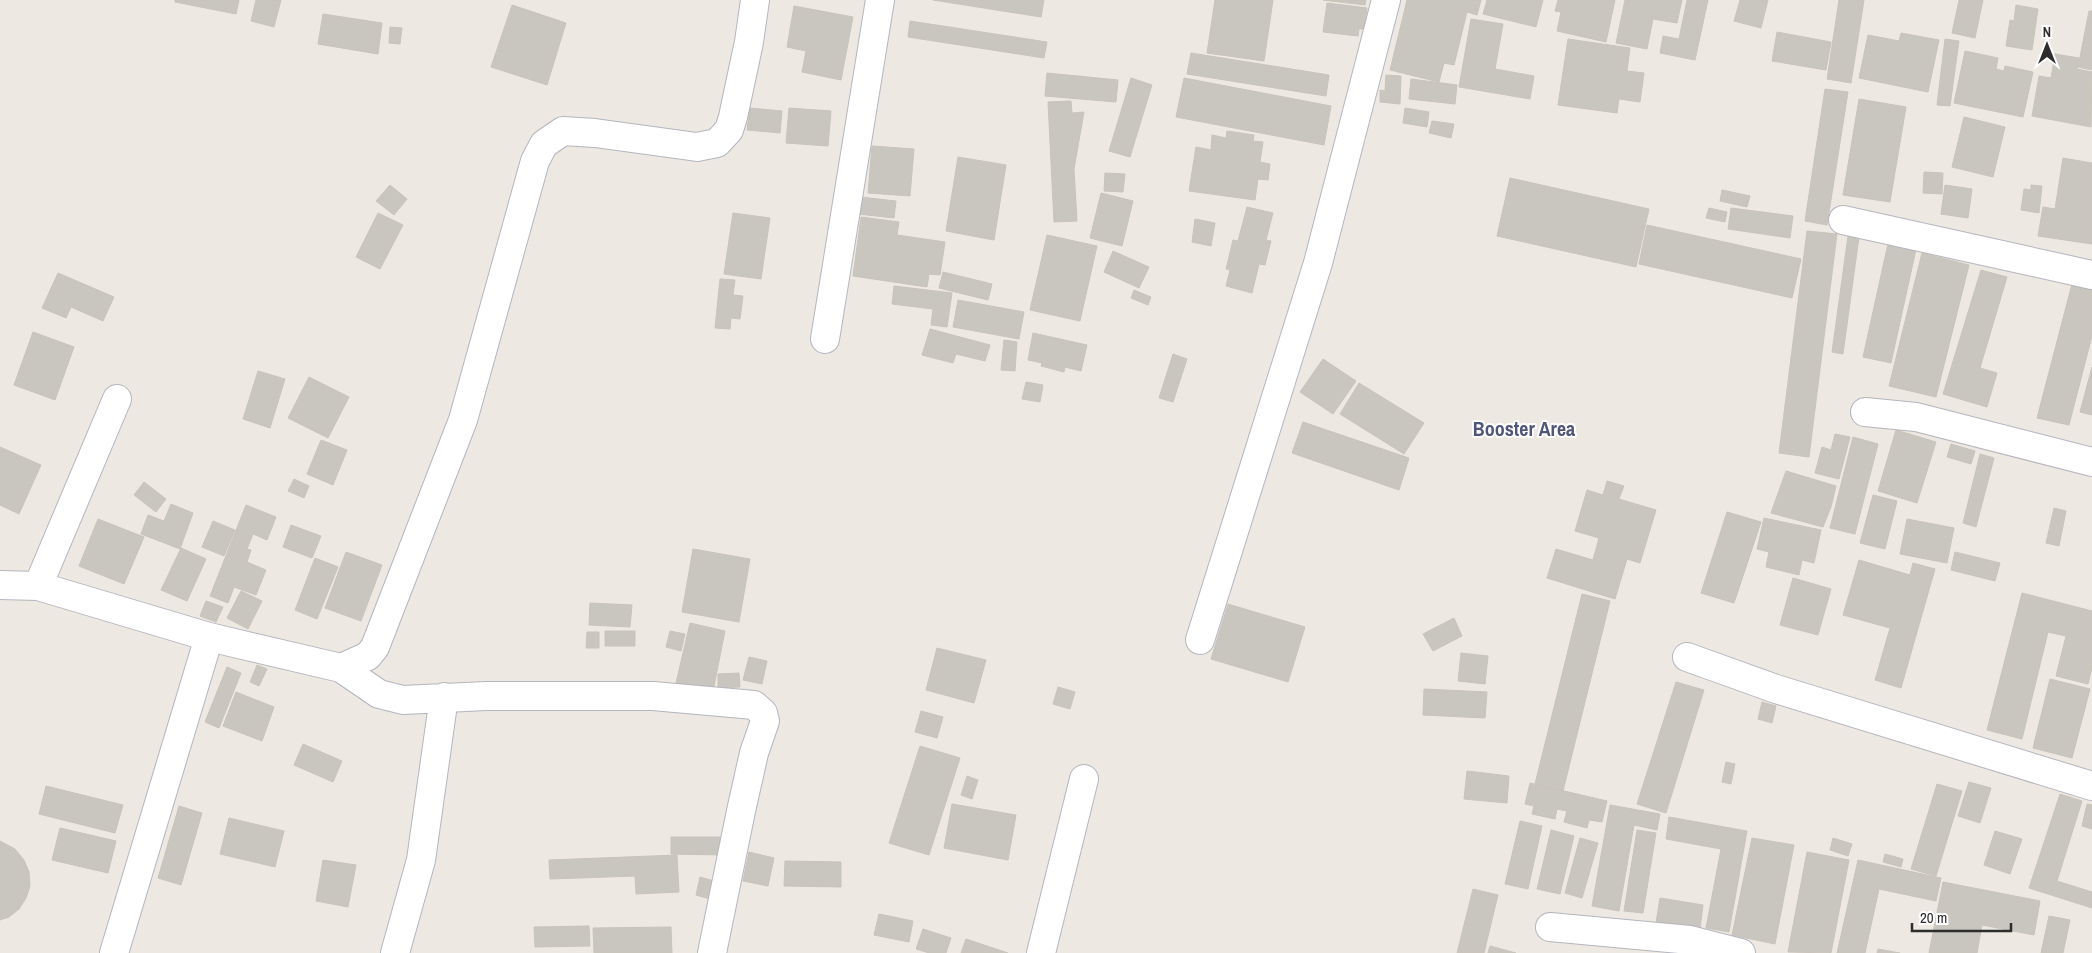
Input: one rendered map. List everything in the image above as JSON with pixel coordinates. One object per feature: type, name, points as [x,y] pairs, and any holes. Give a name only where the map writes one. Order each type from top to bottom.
[{"type":"street","points":[[341,668],[368,656],[375,647],[456,438],[466,410],[535,160],[544,144],[563,131],[595,133],[697,147],[717,143],[729,130],[733,117],[749,42],[755,0]]},
{"type":"street","points":[[825,339],[880,0]]},
{"type":"street","points":[[1200,640],[1318,262],[1386,0]]},
{"type":"street","points":[[1843,220],[2092,275]]},
{"type":"street","points":[[38,586],[117,399]]},
{"type":"street","points":[[1866,412],[1916,417],[2092,462]]},
{"type":"street","points":[[0,585],[38,586],[209,636],[341,668],[379,694],[403,700],[444,697],[652,696],[754,704],[760,708],[765,721],[754,753],[712,953]]},
{"type":"street","points":[[114,953],[209,636]]},
{"type":"street","points":[[1687,657],[1776,689],[2092,786]]},
{"type":"street","points":[[395,953],[421,860],[444,697]]},
{"type":"street","points":[[1041,953],[1084,779]]},
{"type":"street","points":[[1550,927],[1690,940],[1741,953]]},
{"type":"building","points":[[175,0],[239,0],[236,14],[175,2]]},
{"type":"building","points":[[256,0],[281,0],[274,27],[251,21]]},
{"type":"building","points":[[933,0],[1044,0],[1041,17]]},
{"type":"building","points":[[1215,0],[1273,0],[1264,61],[1207,53]]},
{"type":"building","points":[[1323,0],[1366,0],[1365,5]]},
{"type":"building","points":[[1407,0],[1481,0],[1477,15],[1467,12],[1454,65],[1444,63],[1439,82],[1390,70]]},
{"type":"building","points":[[1487,0],[1543,0],[1536,27],[1483,14]]},
{"type":"building","points":[[1558,0],[1615,0],[1606,42],[1557,31],[1561,12],[1555,11]]},
{"type":"building","points":[[1625,0],[1682,0],[1677,23],[1653,19],[1647,49],[1616,43]]},
{"type":"building","points":[[1687,0],[1708,0],[1695,60],[1660,53],[1663,36],[1679,39]]},
{"type":"building","points":[[1740,0],[1768,0],[1761,28],[1734,21]]},
{"type":"building","points":[[1839,0],[1864,0],[1851,83],[1827,79]]},
{"type":"building","points":[[1959,0],[1983,0],[1975,38],[1952,33]]},
{"type":"building","points":[[1327,3],[1367,8],[1364,29],[1359,29],[1358,36],[1323,32]]},
{"type":"building","points":[[512,5],[566,23],[547,85],[491,67]]},
{"type":"building","points":[[2016,5],[2038,9],[2032,50],[2006,46],[2010,20],[2014,21]]},
{"type":"building","points":[[794,6],[853,17],[841,80],[802,72],[806,51],[787,47]]},
{"type":"building","points":[[2089,11],[2092,11],[2092,70],[2078,67]]},
{"type":"building","points":[[323,14],[382,23],[378,54],[318,44]]},
{"type":"building","points":[[1471,19],[1503,24],[1495,69],[1534,76],[1530,99],[1459,87]]},
{"type":"building","points":[[910,21],[1047,42],[1044,58],[908,37]]},
{"type":"building","points":[[390,27],[402,28],[400,44],[389,43]]},
{"type":"building","points":[[1777,32],[1831,42],[1826,70],[1772,61]]},
{"type":"building","points":[[1901,33],[1939,40],[1928,92],[1859,78],[1868,35],[1899,41]]},
{"type":"building","points":[[1568,39],[1630,48],[1627,71],[1644,73],[1640,102],[1619,99],[1617,113],[1558,105]]},
{"type":"building","points":[[1945,39],[1959,41],[1950,106],[1937,105]]},
{"type":"building","points":[[1965,51],[1998,58],[1996,69],[2004,71],[2005,66],[2033,72],[2023,117],[1954,103]]},
{"type":"building","points":[[1191,53],[1329,75],[1326,96],[1187,74]]},
{"type":"building","points":[[2055,54],[2079,58],[2077,69],[2092,72],[2091,127],[2032,116],[2039,76],[2051,78]]},
{"type":"building","points":[[1047,73],[1118,80],[1116,102],[1045,96]]},
{"type":"building","points":[[1386,75],[1401,76],[1400,104],[1380,102],[1380,90],[1385,91]]},
{"type":"building","points":[[1131,78],[1152,85],[1130,157],[1109,151]]},
{"type":"building","points":[[1184,78],[1331,106],[1324,145],[1176,117]]},
{"type":"building","points":[[1411,79],[1457,85],[1455,104],[1409,99]]},
{"type":"building","points":[[1825,89],[1848,92],[1827,225],[1805,221]]},
{"type":"building","points":[[1859,99],[1906,107],[1890,202],[1843,195]]},
{"type":"building","points":[[1071,101],[1072,113],[1084,112],[1074,169],[1077,221],[1054,222],[1048,102]]},
{"type":"building","points":[[750,108],[782,111],[780,133],[747,130]]},
{"type":"building","points":[[789,108],[831,111],[828,146],[786,143]]},
{"type":"building","points":[[1405,108],[1429,112],[1427,127],[1403,123]]},
{"type":"building","points":[[1964,117],[2005,127],[1993,177],[1952,167]]},
{"type":"building","points":[[1432,121],[1454,124],[1451,138],[1429,133]]},
{"type":"building","points":[[1227,131],[1254,135],[1253,141],[1263,142],[1260,162],[1270,164],[1268,180],[1258,179],[1255,200],[1189,191],[1196,147],[1211,150],[1212,135],[1226,138]]},
{"type":"building","points":[[872,146],[914,149],[910,196],[868,193]]},
{"type":"building","points":[[958,157],[1006,165],[994,240],[946,231]]},
{"type":"building","points":[[2063,158],[2092,163],[2092,244],[2038,236],[2043,207],[2055,209]]},
{"type":"building","points":[[1924,172],[1943,173],[1942,194],[1923,193]]},
{"type":"building","points":[[1105,173],[1125,174],[1123,192],[1104,191]]},
{"type":"building","points":[[1510,178],[1649,209],[1636,267],[1497,236]]},
{"type":"building","points":[[390,185],[407,199],[394,215],[376,201]]},
{"type":"building","points":[[1945,185],[1972,189],[1968,218],[1941,214]]},
{"type":"building","points":[[2031,185],[2042,186],[2039,213],[2021,210],[2024,189],[2031,190]]},
{"type":"building","points":[[1722,190],[1750,196],[1747,207],[1720,201]]},
{"type":"building","points":[[1101,193],[1133,201],[1122,246],[1090,238]]},
{"type":"building","points":[[860,197],[896,201],[894,218],[858,214]]},
{"type":"building","points":[[1247,207],[1273,213],[1266,240],[1271,241],[1265,265],[1259,264],[1252,293],[1226,286],[1230,270],[1226,269],[1233,240],[1238,241]]},
{"type":"building","points":[[1709,208],[1727,212],[1725,222],[1706,218]]},
{"type":"building","points":[[1731,208],[1793,216],[1790,238],[1728,229]]},
{"type":"building","points":[[378,213],[403,225],[380,269],[356,257]]},
{"type":"building","points":[[733,213],[770,218],[761,279],[724,274]]},
{"type":"building","points":[[861,217],[899,222],[897,235],[945,242],[940,275],[929,274],[927,287],[853,276]]},
{"type":"building","points":[[1195,219],[1215,223],[1211,246],[1192,242]]},
{"type":"building","points":[[1647,225],[1801,259],[1792,298],[1639,264]]},
{"type":"building","points":[[1807,231],[1837,234],[1809,457],[1779,453]]},
{"type":"building","points":[[1047,235],[1097,246],[1080,321],[1030,310]]},
{"type":"building","points":[[1848,236],[1859,237],[1843,354],[1832,352]]},
{"type":"building","points":[[1889,239],[1917,245],[1891,363],[1863,357]]},
{"type":"building","points":[[1113,251],[1149,267],[1139,288],[1104,272]]},
{"type":"building","points":[[1922,253],[1969,265],[1936,397],[1889,386]]},
{"type":"building","points":[[1981,270],[2007,277],[1980,368],[1997,373],[1987,407],[1943,394]]},
{"type":"building","points":[[943,272],[992,284],[988,300],[939,288]]},
{"type":"building","points":[[58,273],[114,297],[103,321],[71,307],[66,318],[42,308]]},
{"type":"building","points":[[720,279],[735,280],[733,295],[743,296],[740,319],[731,318],[730,329],[715,328]]},
{"type":"building","points":[[2072,284],[2092,289],[2092,336],[2069,425],[2037,418]]},
{"type":"building","points":[[894,286],[952,293],[947,327],[931,325],[933,309],[892,304]]},
{"type":"building","points":[[1134,290],[1151,297],[1148,305],[1131,298]]},
{"type":"building","points":[[958,300],[1024,312],[1019,339],[953,327]]},
{"type":"building","points":[[930,329],[990,345],[985,361],[956,354],[953,363],[922,355]]},
{"type":"building","points":[[33,332],[74,347],[55,400],[14,385]]},
{"type":"building","points":[[1033,333],[1087,345],[1081,371],[1065,367],[1064,372],[1041,366],[1042,363],[1028,360]]},
{"type":"building","points":[[1004,340],[1017,342],[1015,371],[1001,370]]},
{"type":"building","points":[[1173,354],[1187,359],[1173,402],[1159,398]]},
{"type":"building","points":[[1323,359],[1356,381],[1333,414],[1300,392]]},
{"type":"building","points":[[2092,367],[2092,415],[2080,412]]},
{"type":"building","points":[[258,371],[285,379],[270,428],[243,419]]},
{"type":"building","points":[[309,377],[349,397],[328,438],[288,418]]},
{"type":"building","points":[[1026,382],[1043,385],[1040,402],[1022,399]]},
{"type":"building","points":[[1359,383],[1424,423],[1404,454],[1340,414]]},
{"type":"building","points":[[1303,422],[1409,458],[1399,490],[1292,453]]},
{"type":"building","points":[[1896,430],[1936,442],[1917,503],[1878,491]]},
{"type":"building","points":[[1835,434],[1850,437],[1839,479],[1815,473],[1822,447],[1831,450]]},
{"type":"building","points":[[1853,437],[1878,444],[1855,534],[1830,528]]},
{"type":"building","points":[[321,440],[347,450],[333,485],[307,474]]},
{"type":"building","points":[[1951,444],[1975,451],[1971,464],[1947,457]]},
{"type":"building","points":[[0,447],[41,465],[19,514],[0,505]]},
{"type":"building","points":[[1980,454],[1994,458],[1976,527],[1963,523]]},
{"type":"building","points":[[1786,471],[1836,486],[1831,507],[1823,527],[1771,513]]},
{"type":"building","points":[[294,479],[309,486],[304,498],[288,491]]},
{"type":"building","points":[[1607,481],[1624,486],[1619,499],[1656,510],[1640,563],[1627,559],[1615,599],[1547,578],[1556,549],[1593,560],[1599,538],[1575,531],[1587,490],[1603,495]]},
{"type":"building","points":[[144,482],[166,499],[156,512],[134,495]]},
{"type":"building","points":[[1873,495],[1897,501],[1885,549],[1860,543]]},
{"type":"building","points":[[171,504],[193,513],[180,549],[141,534],[148,515],[164,521]]},
{"type":"building","points":[[246,505],[276,517],[267,540],[253,534],[247,549],[251,550],[247,562],[266,570],[256,595],[234,587],[228,603],[210,596]]},
{"type":"building","points":[[2054,508],[2066,511],[2059,546],[2046,543]]},
{"type":"building","points":[[1727,512],[1761,522],[1734,603],[1701,593]]},
{"type":"building","points":[[1764,518],[1821,530],[1814,563],[1802,560],[1799,575],[1766,567],[1769,552],[1757,549]]},
{"type":"building","points":[[98,519],[144,537],[124,584],[79,566]]},
{"type":"building","points":[[1907,519],[1954,528],[1947,563],[1900,554]]},
{"type":"building","points":[[213,521],[235,530],[224,556],[202,547]]},
{"type":"building","points":[[291,525],[321,536],[312,558],[283,547]]},
{"type":"building","points":[[181,548],[206,559],[187,601],[161,590]]},
{"type":"building","points":[[693,549],[750,559],[739,622],[682,612]]},
{"type":"building","points":[[346,552],[382,565],[361,621],[325,608]]},
{"type":"building","points":[[1955,552],[2000,563],[1995,581],[1951,570]]},
{"type":"building","points":[[315,558],[338,567],[317,619],[295,610]]},
{"type":"building","points":[[1859,560],[1910,575],[1913,563],[1935,569],[1901,688],[1875,680],[1890,628],[1843,615]]},
{"type":"building","points":[[1793,578],[1831,589],[1818,635],[1780,625]]},
{"type":"building","points":[[241,591],[262,601],[248,629],[227,618]]},
{"type":"building","points":[[2022,593],[2092,611],[2092,668],[2088,684],[2056,676],[2066,636],[2048,632],[2022,739],[1987,730]]},
{"type":"building","points":[[1582,594],[1610,601],[1563,791],[1535,784]]},
{"type":"building","points":[[206,601],[223,607],[216,622],[200,616]]},
{"type":"building","points":[[590,603],[632,605],[630,627],[589,625]]},
{"type":"building","points":[[1228,604],[1305,627],[1288,682],[1211,659]]},
{"type":"building","points":[[1454,618],[1462,636],[1433,651],[1423,634]]},
{"type":"building","points":[[690,623],[725,631],[713,691],[676,683]]},
{"type":"building","points":[[605,631],[635,631],[635,646],[605,646]]},
{"type":"building","points":[[670,631],[685,634],[681,651],[666,647]]},
{"type":"building","points":[[587,632],[599,632],[599,648],[586,648]]},
{"type":"building","points":[[937,648],[986,660],[974,703],[926,690]]},
{"type":"building","points":[[1461,653],[1488,656],[1485,684],[1458,681]]},
{"type":"building","points":[[749,657],[767,661],[762,684],[743,680]]},
{"type":"building","points":[[257,665],[267,669],[259,686],[250,682]]},
{"type":"building","points":[[227,667],[241,673],[219,728],[205,722]]},
{"type":"building","points":[[739,673],[740,687],[718,688],[718,674]]},
{"type":"building","points":[[2050,679],[2090,689],[2072,758],[2033,748]]},
{"type":"building","points":[[1676,682],[1704,690],[1666,813],[1637,804]]},
{"type":"building","points":[[1058,687],[1075,692],[1070,709],[1053,704]]},
{"type":"building","points":[[1424,689],[1487,692],[1485,718],[1423,715]]},
{"type":"building","points":[[236,692],[274,707],[262,741],[223,726]]},
{"type":"building","points":[[1762,702],[1776,706],[1772,723],[1758,719]]},
{"type":"building","points":[[921,711],[943,717],[937,738],[915,732]]},
{"type":"building","points":[[303,744],[342,761],[333,782],[294,765]]},
{"type":"building","points":[[920,746],[960,758],[929,855],[889,843]]},
{"type":"building","points":[[1726,762],[1735,764],[1731,784],[1722,782]]},
{"type":"building","points":[[1467,771],[1509,776],[1507,803],[1464,799]]},
{"type":"building","points":[[967,776],[978,780],[972,799],[961,795]]},
{"type":"building","points":[[1969,782],[1991,788],[1980,823],[1958,816]]},
{"type":"building","points":[[1530,783],[1607,801],[1602,822],[1589,820],[1587,828],[1564,822],[1567,811],[1557,809],[1555,819],[1532,814],[1534,806],[1525,804]]},
{"type":"building","points":[[1937,784],[1962,791],[1936,876],[1911,869]]},
{"type":"building","points":[[46,786],[123,805],[115,833],[39,814]]},
{"type":"building","points":[[2060,794],[2082,801],[2057,881],[2092,892],[2092,908],[2029,888]]},
{"type":"building","points":[[952,804],[1016,815],[1008,860],[944,848]]},
{"type":"building","points":[[2087,804],[2092,805],[2092,829],[2082,826]]},
{"type":"building","points":[[1610,805],[1660,814],[1657,830],[1634,825],[1619,911],[1592,906]]},
{"type":"building","points":[[179,806],[202,813],[181,885],[158,878]]},
{"type":"building","points":[[1669,817],[1747,831],[1729,932],[1706,928],[1721,849],[1666,839]]},
{"type":"building","points":[[229,818],[284,831],[275,867],[220,854]]},
{"type":"building","points":[[1520,821],[1542,826],[1528,889],[1505,884]]},
{"type":"building","points":[[60,828],[116,841],[108,873],[52,860]]},
{"type":"building","points":[[1551,830],[1574,836],[1560,894],[1537,889]]},
{"type":"building","points":[[1637,830],[1656,833],[1643,913],[1624,911]]},
{"type":"building","points":[[1995,831],[2022,839],[2010,874],[1984,865]]},
{"type":"building","points":[[671,837],[720,837],[720,855],[671,854]]},
{"type":"building","points":[[1580,838],[1598,843],[1582,898],[1565,893]]},
{"type":"building","points":[[1752,838],[1794,845],[1775,944],[1732,935]]},
{"type":"building","points":[[1833,838],[1852,844],[1848,856],[1830,850]]},
{"type":"building","points":[[0,841],[15,849],[24,860],[29,872],[30,886],[26,898],[19,909],[9,917],[0,920]]},
{"type":"building","points":[[749,852],[774,858],[768,886],[743,881]]},
{"type":"building","points":[[1807,852],[1849,860],[1831,953],[1788,952]]},
{"type":"building","points":[[1885,854],[1903,859],[1901,867],[1883,862]]},
{"type":"building","points":[[677,855],[679,892],[636,894],[635,876],[550,879],[549,860]]},
{"type":"building","points":[[323,860],[356,865],[348,907],[316,901]]},
{"type":"building","points":[[1858,860],[1941,878],[1936,901],[1879,889],[1865,953],[1837,953]]},
{"type":"building","points":[[785,861],[841,862],[841,887],[784,886]]},
{"type":"building","points":[[700,877],[714,881],[710,899],[696,895]]},
{"type":"building","points":[[1943,882],[2040,901],[2034,935],[1982,925],[1977,953],[1929,953]]},
{"type":"building","points":[[1473,889],[1498,895],[1484,953],[1457,953]]},
{"type":"building","points":[[1660,898],[1703,905],[1700,929],[1656,923]]},
{"type":"building","points":[[879,914],[913,921],[909,942],[874,935]]},
{"type":"building","points":[[2049,916],[2070,920],[2063,953],[2041,953]]},
{"type":"building","points":[[589,926],[590,946],[535,947],[534,927]]},
{"type":"building","points":[[671,927],[672,953],[594,953],[593,928]]},
{"type":"building","points":[[923,929],[951,938],[946,953],[929,953],[916,949]]},
{"type":"building","points":[[966,939],[1008,953],[961,953]]},
{"type":"building","points":[[1490,946],[1516,953],[1488,953]]},
{"type":"building","points":[[1878,949],[1900,953],[1877,953]]},
{"type":"district","name":"Booster Area","points":[[1524,429]]}]
